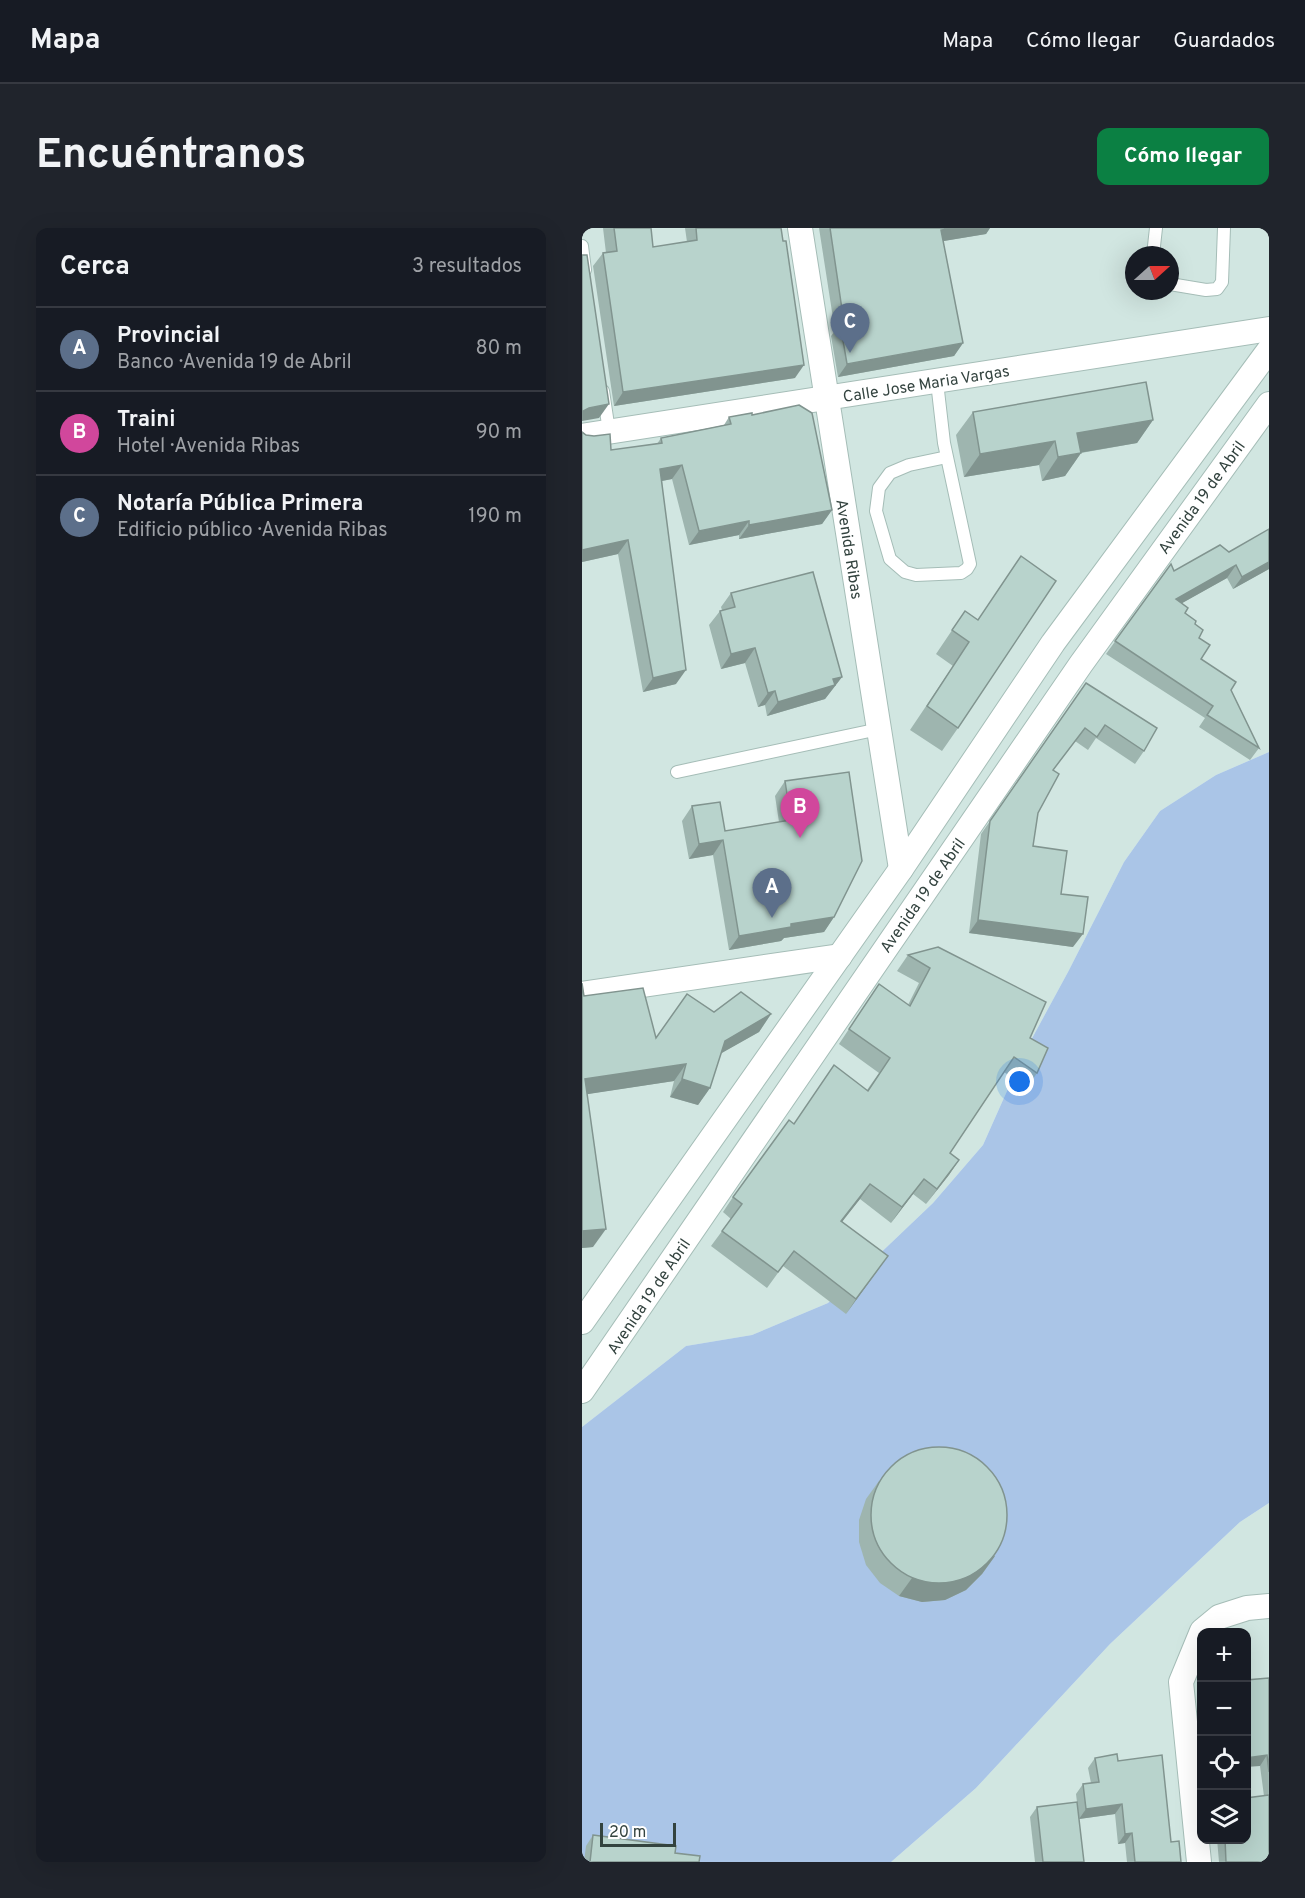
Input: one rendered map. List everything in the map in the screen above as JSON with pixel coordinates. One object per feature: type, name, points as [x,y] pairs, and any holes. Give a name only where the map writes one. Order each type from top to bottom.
[{"type":"street","name":"Avenida Ribas","points":[[800,228],[901,869]]},
{"type":"street","name":"Calle Jose Maria Vargas","points":[[582,435],[1269,329]]},
{"type":"street","name":"Avenida 19 de Abril","points":[[582,1322],[901,869],[1053,643],[1269,350]]},
{"type":"street","name":"Avenida 19 de Abril","points":[[582,1391],[1082,664],[1269,404]]},
{"type":"street","points":[[582,994],[840,956]]},
{"type":"street","points":[[1199,1862],[1181,1682],[1202,1631],[1219,1617],[1247,1608],[1269,1605]]},
{"type":"lane","points":[[1154,246],[1156,228]]},
{"type":"lane","points":[[1179,286],[1206,290],[1217,289],[1222,282],[1224,228]]},
{"type":"lane","points":[[582,246],[587,281]]},
{"type":"lane","points":[[601,373],[609,431]]},
{"type":"lane","points":[[937,382],[947,457],[970,564],[968,569],[961,573],[916,575],[905,572],[890,559],[876,511],[879,488],[890,473],[909,465],[947,457]]},
{"type":"lane","points":[[677,772],[879,729]]},
{"type":"shaded area","points":[[582,228],[1269,228],[1269,752],[1216,775],[1160,811],[1124,862],[1023,1055],[983,1145],[933,1203],[828,1303],[752,1335],[686,1346],[582,1427]]},
{"type":"shaded area","points":[[1269,752],[1269,1503],[1240,1522],[1110,1644],[976,1788],[891,1862],[582,1862],[582,1427],[686,1346],[752,1335],[828,1303],[933,1203],[983,1145],[1023,1055],[1124,862],[1160,811],[1216,775]]},
{"type":"shaded area","points":[[1269,1503],[1269,1862],[891,1862],[976,1788],[1110,1644],[1240,1522]]},
{"type":"building","points":[[614,228],[651,228],[653,247],[697,240],[696,228],[781,228],[783,241],[786,241],[804,365],[623,392],[603,253],[617,251]]},
{"type":"building","points":[[830,228],[954,228],[941,230],[963,343],[847,364],[840,323],[844,323]]},
{"type":"building","points":[[582,255],[587,255],[609,404],[589,408],[582,412]]},
{"type":"building","points":[[1146,382],[1153,420],[1077,433],[1081,453],[1058,457],[1055,441],[980,454],[973,412]]},
{"type":"building","points":[[799,405],[812,413],[832,510],[749,525],[749,521],[699,531],[682,465],[660,469],[686,670],[653,678],[628,540],[582,550],[582,432],[594,436],[610,434],[611,450],[662,443],[661,438],[731,424],[729,417],[752,413],[752,415]]},
{"type":"building","points":[[1269,529],[1269,562],[1242,577],[1236,565],[1176,599],[1188,608],[1185,613],[1203,630],[1199,638],[1210,645],[1201,659],[1236,682],[1231,690],[1259,748],[1207,715],[1213,706],[1115,641],[1171,564],[1174,571],[1220,545],[1229,552]]},
{"type":"building","points":[[1021,556],[1056,581],[958,728],[927,706],[969,642],[952,630],[965,611],[978,620]]},
{"type":"building","points":[[813,572],[842,677],[833,679],[835,685],[778,702],[775,691],[768,693],[755,648],[731,654],[720,611],[735,607],[731,593]]},
{"type":"building","points":[[1086,683],[1157,728],[1144,751],[1105,725],[1097,737],[1085,728],[1053,770],[1059,774],[1038,813],[1033,846],[1067,851],[1061,894],[1088,897],[1083,934],[978,920],[990,821]]},
{"type":"building","points":[[849,772],[862,861],[834,917],[739,936],[723,840],[699,844],[692,806],[720,802],[725,831],[791,820],[785,781]]},
{"type":"building","points":[[938,947],[1046,1002],[1030,1038],[1048,1048],[1037,1073],[1014,1057],[950,1153],[959,1160],[937,1189],[924,1179],[902,1207],[870,1184],[841,1221],[888,1256],[856,1299],[794,1251],[778,1272],[722,1231],[742,1204],[733,1197],[789,1120],[794,1124],[834,1065],[868,1091],[890,1058],[849,1029],[879,984],[910,1006],[930,968],[908,955]]},
{"type":"building","points":[[582,983],[584,996],[643,988],[656,1038],[687,994],[714,1012],[741,992],[771,1014],[725,1041],[710,1088],[682,1079],[686,1064],[585,1079],[606,1229],[582,1231]]},
{"type":"building","points":[[939,1447],[965,1452],[977,1458],[987,1467],[996,1477],[1002,1489],[1007,1515],[1002,1541],[996,1553],[987,1563],[977,1572],[965,1578],[939,1583],[913,1578],[901,1572],[891,1563],[882,1553],[876,1541],[871,1515],[876,1489],[882,1477],[891,1467],[901,1458],[913,1452]]},
{"type":"building","points":[[1269,1678],[1269,1772],[1267,1755],[1251,1757],[1251,1680]]},
{"type":"building","points":[[1117,1754],[1118,1761],[1162,1755],[1171,1842],[1179,1841],[1181,1862],[1135,1862],[1132,1833],[1125,1834],[1122,1804],[1086,1809],[1083,1784],[1099,1782],[1095,1758]]},
{"type":"building","points":[[1269,1795],[1269,1862],[1226,1862],[1225,1844],[1251,1844],[1251,1797]]},
{"type":"building","points":[[1077,1802],[1084,1862],[1043,1862],[1037,1807]]},
{"type":"building","points":[[593,1835],[676,1846],[675,1853],[700,1856],[699,1862],[590,1862]]},
{"type":"place","name":"Notaría Pública Primera","points":[[850,353]]},
{"type":"place","name":"Traini","points":[[800,838]]},
{"type":"place","name":"Provincial","points":[[772,918]]}]
